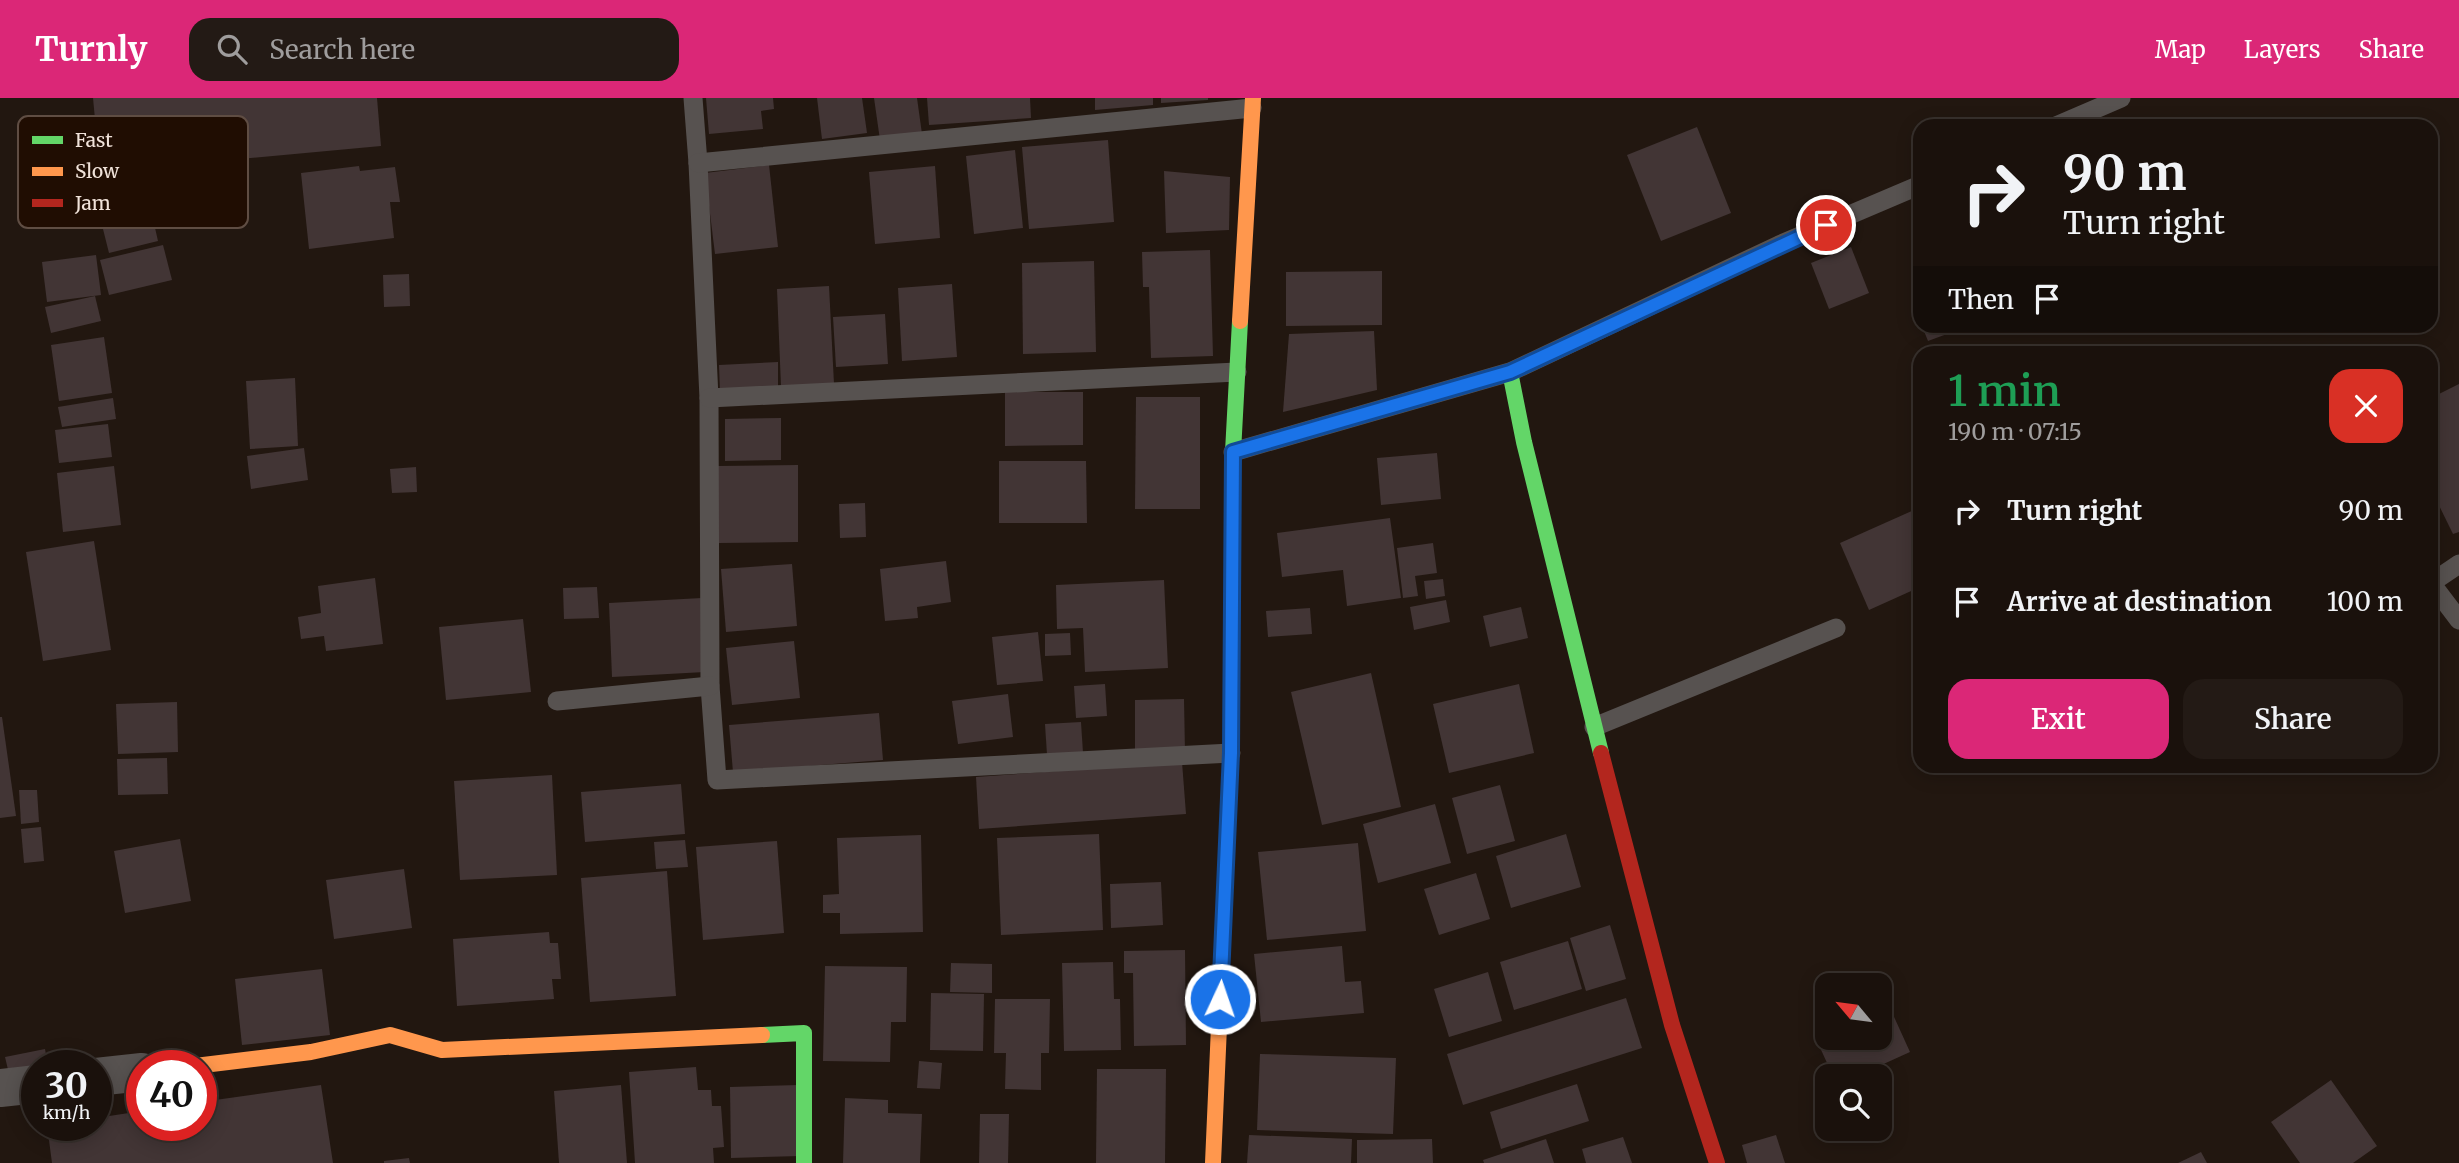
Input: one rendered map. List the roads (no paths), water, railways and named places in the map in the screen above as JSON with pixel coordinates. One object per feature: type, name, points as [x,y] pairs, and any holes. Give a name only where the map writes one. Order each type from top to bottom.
[{"type":"street","points":[[1213,1163],[1231,753],[1233,452],[1253,103]]},
{"type":"street","points":[[1510,372],[1524,442],[1594,727],[1672,1025],[1717,1163]]},
{"type":"street","points":[[217,1063],[311,1052],[390,1035],[443,1050],[804,1033],[804,1163]]},
{"type":"street","points":[[0,1088],[21,1086]]},
{"type":"lane","points":[[693,98],[709,398],[710,686],[717,780],[1231,753]]},
{"type":"lane","points":[[2072,119],[2121,98]]},
{"type":"lane","points":[[698,163],[1253,103]]},
{"type":"lane","points":[[1233,452],[1510,372],[1779,245],[1913,188]]},
{"type":"lane","points":[[709,398],[1237,372]]},
{"type":"lane","points":[[2438,578],[2459,564]]},
{"type":"lane","points":[[2438,592],[2459,620]]},
{"type":"lane","points":[[1594,727],[1836,628]]},
{"type":"lane","points":[[558,701],[710,686]]}]
